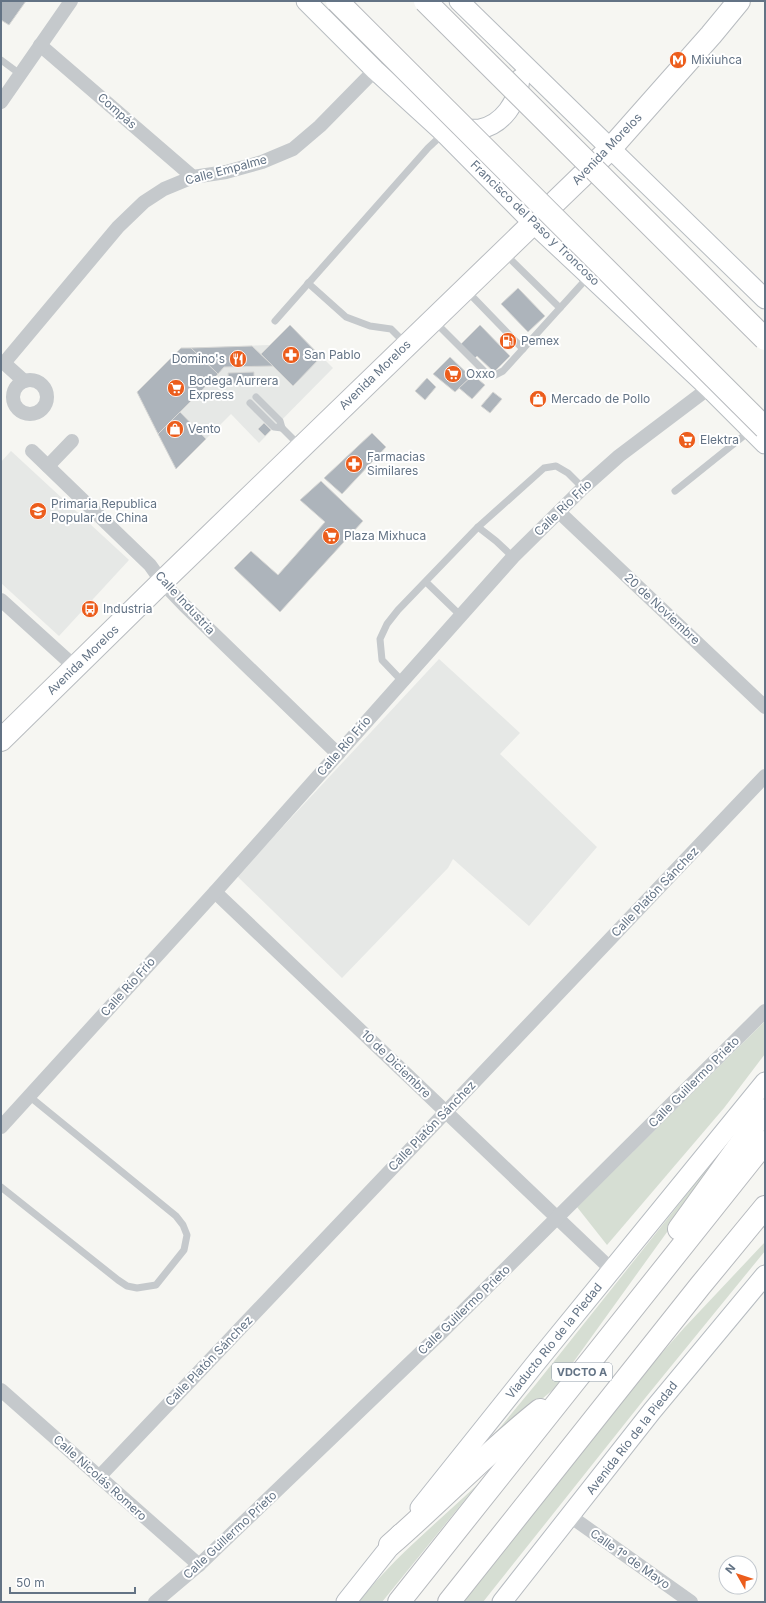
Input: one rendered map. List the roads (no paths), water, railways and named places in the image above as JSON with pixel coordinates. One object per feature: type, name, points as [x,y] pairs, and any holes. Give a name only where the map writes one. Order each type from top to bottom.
[{"type":"main road","name":"Francisco del Paso y Troncoso","points":[[306,1],[375,70],[444,133],[533,223],[709,388],[758,429]]},
{"type":"main road","name":"Francisco del Paso y Troncoso","points":[[337,1],[758,429],[765,444]]},
{"type":"main road","points":[[425,1],[765,339]]},
{"type":"main road","points":[[459,1],[765,299]]},
{"type":"main road","name":"Avenida Morelos","points":[[1,740],[407,344],[611,148],[711,35],[739,1]]},
{"type":"main road","points":[[444,133],[459,129],[480,128],[490,125],[507,112],[517,96],[519,86],[520,71],[516,57]]},
{"type":"main road","name":"Viaducto Río de la Piedad","points":[[346,1602],[530,1370],[765,1082]]},
{"type":"main road","points":[[636,1303],[682,1224],[765,1110]]},
{"type":"main road","name":"VDCTO A","points":[[399,1602],[765,1142]]},
{"type":"main road","name":"VDCTO A","points":[[449,1602],[700,1286],[765,1207]]},
{"type":"main road","points":[[700,1286],[722,1274],[765,1228]]},
{"type":"main road","name":"Avenida Río de la Piedad","points":[[502,1602],[652,1411],[765,1274]]},
{"type":"main road","points":[[390,1545],[428,1513],[505,1438],[571,1386]]},
{"type":"street","points":[[1,102],[71,1]]},
{"type":"street","name":"Compás","points":[[40,45],[193,177]]},
{"type":"street","name":"Calle Empalme","points":[[3,363],[118,227],[144,202],[164,189],[193,177],[226,172],[262,162],[293,149],[320,126],[375,70]]},
{"type":"street","points":[[3,363],[24,382]]},
{"type":"street","name":"Calle Río Frío","points":[[1,1127],[215,892],[513,557],[583,488],[619,456],[709,388]]},
{"type":"street","points":[[48,466],[72,442]]},
{"type":"street","name":"Calle Industria","points":[[32,451],[150,565],[162,582],[338,754]]},
{"type":"street","name":"20 de Noviembre","points":[[559,512],[765,707]]},
{"type":"street","points":[[1,600],[75,667]]},
{"type":"street","name":"Calle Platón Sánchez","points":[[99,1477],[765,776]]},
{"type":"street","name":"10 de Diciembre","points":[[215,892],[612,1270]]},
{"type":"street","name":"Calle Guillermo Prieto","points":[[155,1602],[199,1566],[441,1333],[765,1011]]},
{"type":"street","name":"Calle Nicolás Romero","points":[[1,1390],[199,1566]]},
{"type":"street","name":"Calle 1º de Mayo","points":[[570,1516],[691,1602]]},
{"type":"lane","points":[[1,60],[20,74]]},
{"type":"lane","points":[[275,320],[428,148],[444,133]]},
{"type":"lane","points":[[503,252],[560,308]]},
{"type":"lane","points":[[433,320],[487,374],[493,376],[503,371],[590,276]]},
{"type":"lane","points":[[308,283],[346,317],[370,326],[391,329],[407,344]]},
{"type":"lane","points":[[465,288],[523,349]]},
{"type":"lane","points":[[256,397],[280,421],[282,428],[301,447]]},
{"type":"lane","points":[[250,403],[274,427],[282,428]]},
{"type":"lane","points":[[675,491],[758,429]]},
{"type":"lane","points":[[402,681],[382,660],[380,639],[387,624],[398,610],[478,527],[544,468],[556,466],[568,473],[583,488]]},
{"type":"lane","points":[[478,527],[513,557]]},
{"type":"lane","points":[[426,582],[460,615]]},
{"type":"lane","points":[[1,1187],[127,1286],[137,1288],[156,1284],[184,1250],[187,1235],[183,1225],[176,1216],[29,1096]]},
{"type":"place","name":"Mixiuhca","points":[[678,60]]},
{"type":"place","name":"Pemex","points":[[508,341]]},
{"type":"place","name":"San Pablo","points":[[291,355]]},
{"type":"place","name":"Domino's","points":[[238,359]]},
{"type":"place","name":"Oxxo","points":[[453,374]]},
{"type":"place","name":"Bodega Aurrera Express","points":[[176,388]]},
{"type":"place","name":"Mercado de Pollo","points":[[538,399]]},
{"type":"place","name":"Vento","points":[[175,429]]},
{"type":"place","name":"Elektra","points":[[687,440]]},
{"type":"place","name":"Farmacias Similares","points":[[354,464]]},
{"type":"place","name":"Primaria Republica Popular de China","points":[[38,511]]},
{"type":"place","name":"Plaza Mixhuca","points":[[331,536]]},
{"type":"place","name":"Industria","points":[[90,609]]}]
